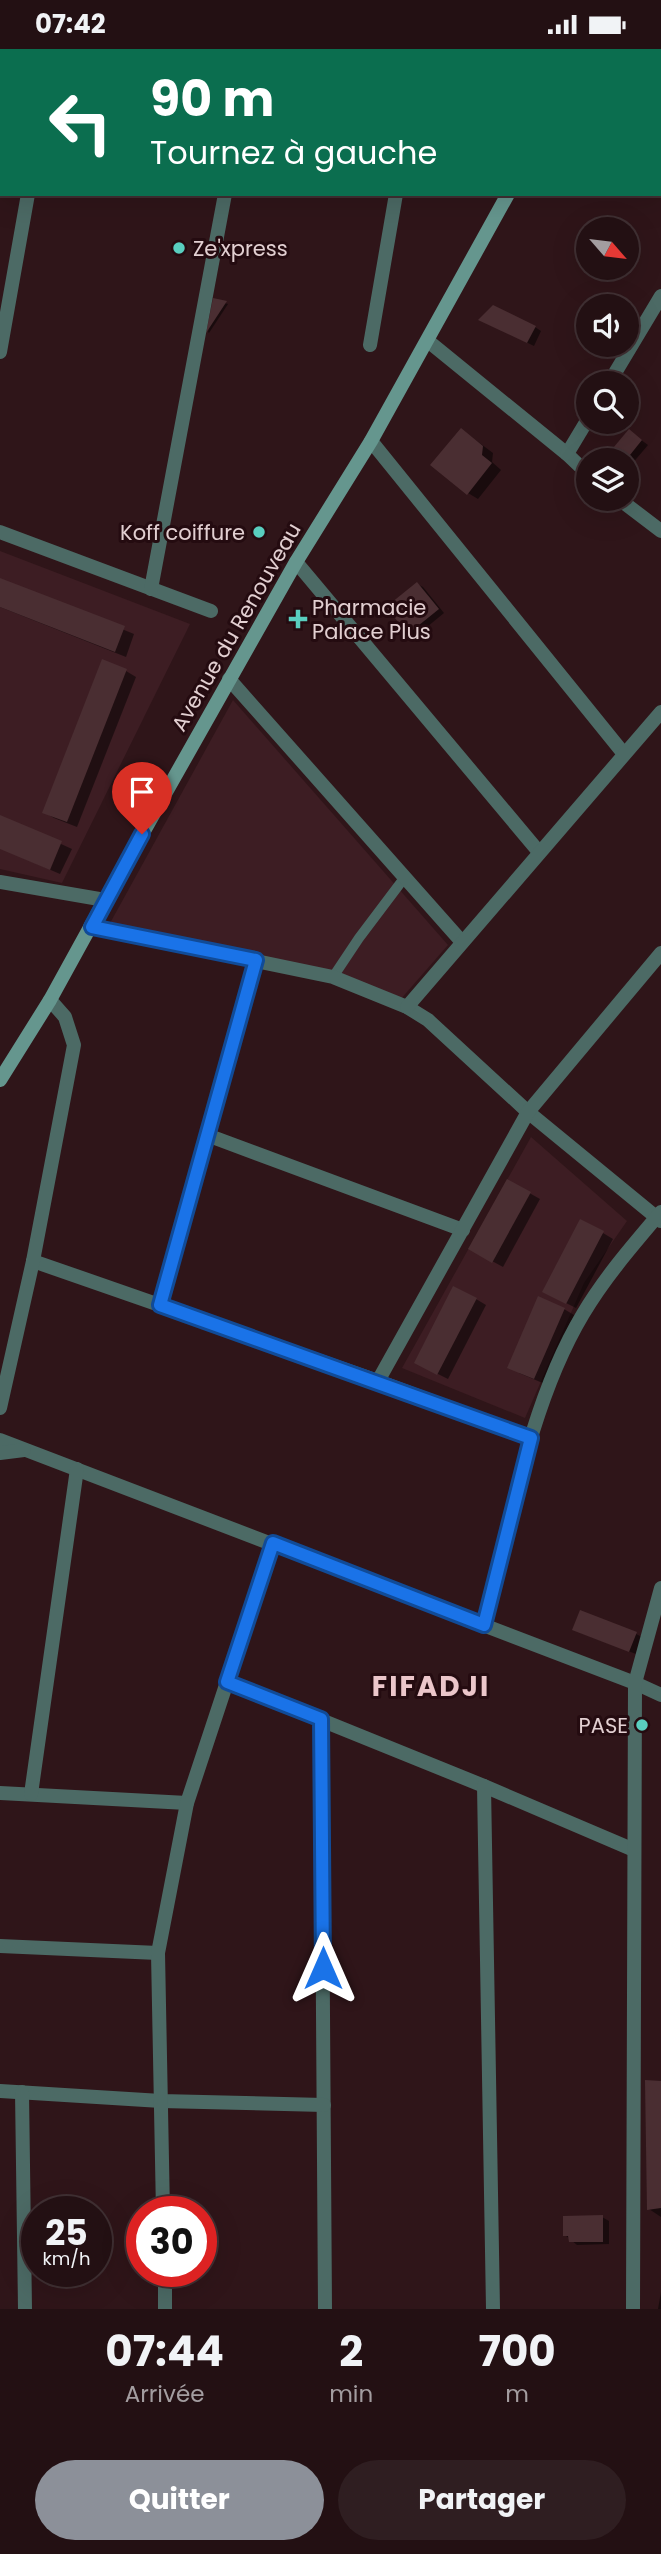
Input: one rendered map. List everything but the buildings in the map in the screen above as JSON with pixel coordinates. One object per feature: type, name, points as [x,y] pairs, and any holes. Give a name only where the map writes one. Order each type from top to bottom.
[{"type":"main road","name":"Avenue du Renouveau","points":[[0,1080],[92,927],[105,899],[296,562],[371,441],[507,196]]},
{"type":"street","points":[[0,352],[28,196]]},
{"type":"street","points":[[151,589],[225,196]]},
{"type":"street","points":[[370,345],[396,196]]},
{"type":"street","points":[[616,371],[661,296]]},
{"type":"street","points":[[428,341],[576,463]]},
{"type":"street","points":[[567,454],[579,434]]},
{"type":"street","points":[[371,441],[624,754]]},
{"type":"street","points":[[635,511],[661,531]]},
{"type":"street","points":[[0,532],[211,611]]},
{"type":"street","points":[[296,562],[539,852]]},
{"type":"street","points":[[229,679],[462,942]]},
{"type":"street","points":[[407,1007],[661,712]]},
{"type":"street","points":[[0,882],[105,899]]},
{"type":"street","points":[[92,927],[334,977],[407,1007],[428,1020],[528,1112],[660,1217],[615,1265],[582,1315],[553,1373],[531,1438],[484,1625]]},
{"type":"street","points":[[379,1381],[528,1112],[661,953]]},
{"type":"street","points":[[160,1305],[256,960]]},
{"type":"street","points":[[0,1408],[33,1261],[74,1045],[65,1017],[50,1000]]},
{"type":"street","points":[[207,1136],[463,1230]]},
{"type":"street","points":[[33,1261],[379,1381],[531,1438]]},
{"type":"street","points":[[0,1440],[273,1543],[661,1695]]},
{"type":"street","points":[[0,1453],[25,1450]]},
{"type":"street","points":[[31,1794],[77,1469]]},
{"type":"street","points":[[163,2196],[158,1953],[187,1803],[273,1543]]},
{"type":"street","points":[[633,2309],[635,1683],[661,1588]]},
{"type":"street","points":[[227,1682],[634,1850]]},
{"type":"street","points":[[321,1719],[325,2309]]},
{"type":"street","points":[[484,1786],[493,2309]]},
{"type":"street","points":[[0,1793],[187,1803]]},
{"type":"street","points":[[0,1947],[158,1953]]},
{"type":"street","points":[[0,2091],[161,2101],[324,2105]]},
{"type":"street","points":[[22,2092],[25,2309]]},
{"type":"street","points":[[165,2287],[166,2309]]},
{"type":"lane","points":[[334,977],[359,938],[405,877]]},
{"type":"shaded area","points":[[0,551],[190,624],[62,883],[0,869]]},
{"type":"shaded area","points":[[233,700],[448,945],[400,1000],[109,925]]},
{"type":"shaded area","points":[[531,1137],[627,1221],[584,1283],[525,1418],[402,1368]]},
{"type":"place","name":"Ze'xpress","points":[[179,248]]},
{"type":"place","name":"Koff coiffure","points":[[259,532]]},
{"type":"place","name":"Pharmacie Palace Plus","points":[[298,619]]},
{"type":"place","name":"PASE","points":[[642,1725]]},
{"type":"district","name":"FIFADJI","points":[[431,1686]]},
{"type":"route","points":[[142,834],[92,927],[256,960],[160,1305],[379,1381],[531,1438],[484,1625],[273,1543],[227,1682],[321,1719],[323,1968]]}]
